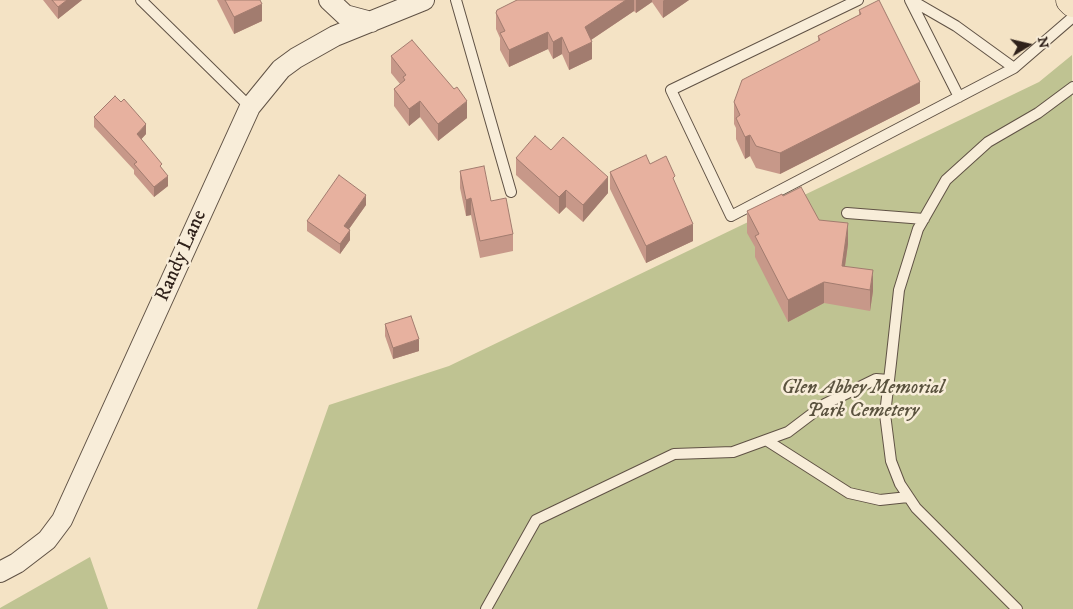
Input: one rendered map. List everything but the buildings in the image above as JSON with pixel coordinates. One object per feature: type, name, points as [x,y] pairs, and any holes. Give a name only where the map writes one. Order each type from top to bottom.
[{"type":"main road","points":[[1070,0],[1073,3]]},
{"type":"street","points":[[328,0],[345,15],[371,22]]},
{"type":"street","name":"Randy Lane","points":[[0,572],[17,563],[47,540],[62,520],[250,107],[281,69],[296,58],[335,36],[424,0]]},
{"type":"lane","points":[[141,0],[250,107]]},
{"type":"lane","points":[[456,0],[511,192]]},
{"type":"lane","points":[[858,0],[671,90],[731,216],[1014,68],[1073,17]]},
{"type":"lane","points":[[911,0],[959,97]]},
{"type":"lane","points":[[911,0],[956,26],[1014,68]]},
{"type":"lane","points":[[1017,609],[916,508],[908,497],[900,484],[891,461],[885,414],[899,290],[918,229],[946,180],[988,142],[1038,113],[1073,87]]},
{"type":"lane","points":[[847,213],[924,219]]},
{"type":"lane","points":[[486,609],[536,520],[674,454],[733,452],[788,432],[825,404],[876,379],[889,380]]},
{"type":"lane","points":[[766,440],[849,492],[880,500],[908,497]]},
{"type":"green space","name":"Glen Abbey Memorial Park Cemetery","points":[[1072,55],[1073,609],[257,609],[329,405],[449,366],[1039,82]]},
{"type":"green space","points":[[90,557],[108,609],[0,609],[0,608]]}]
